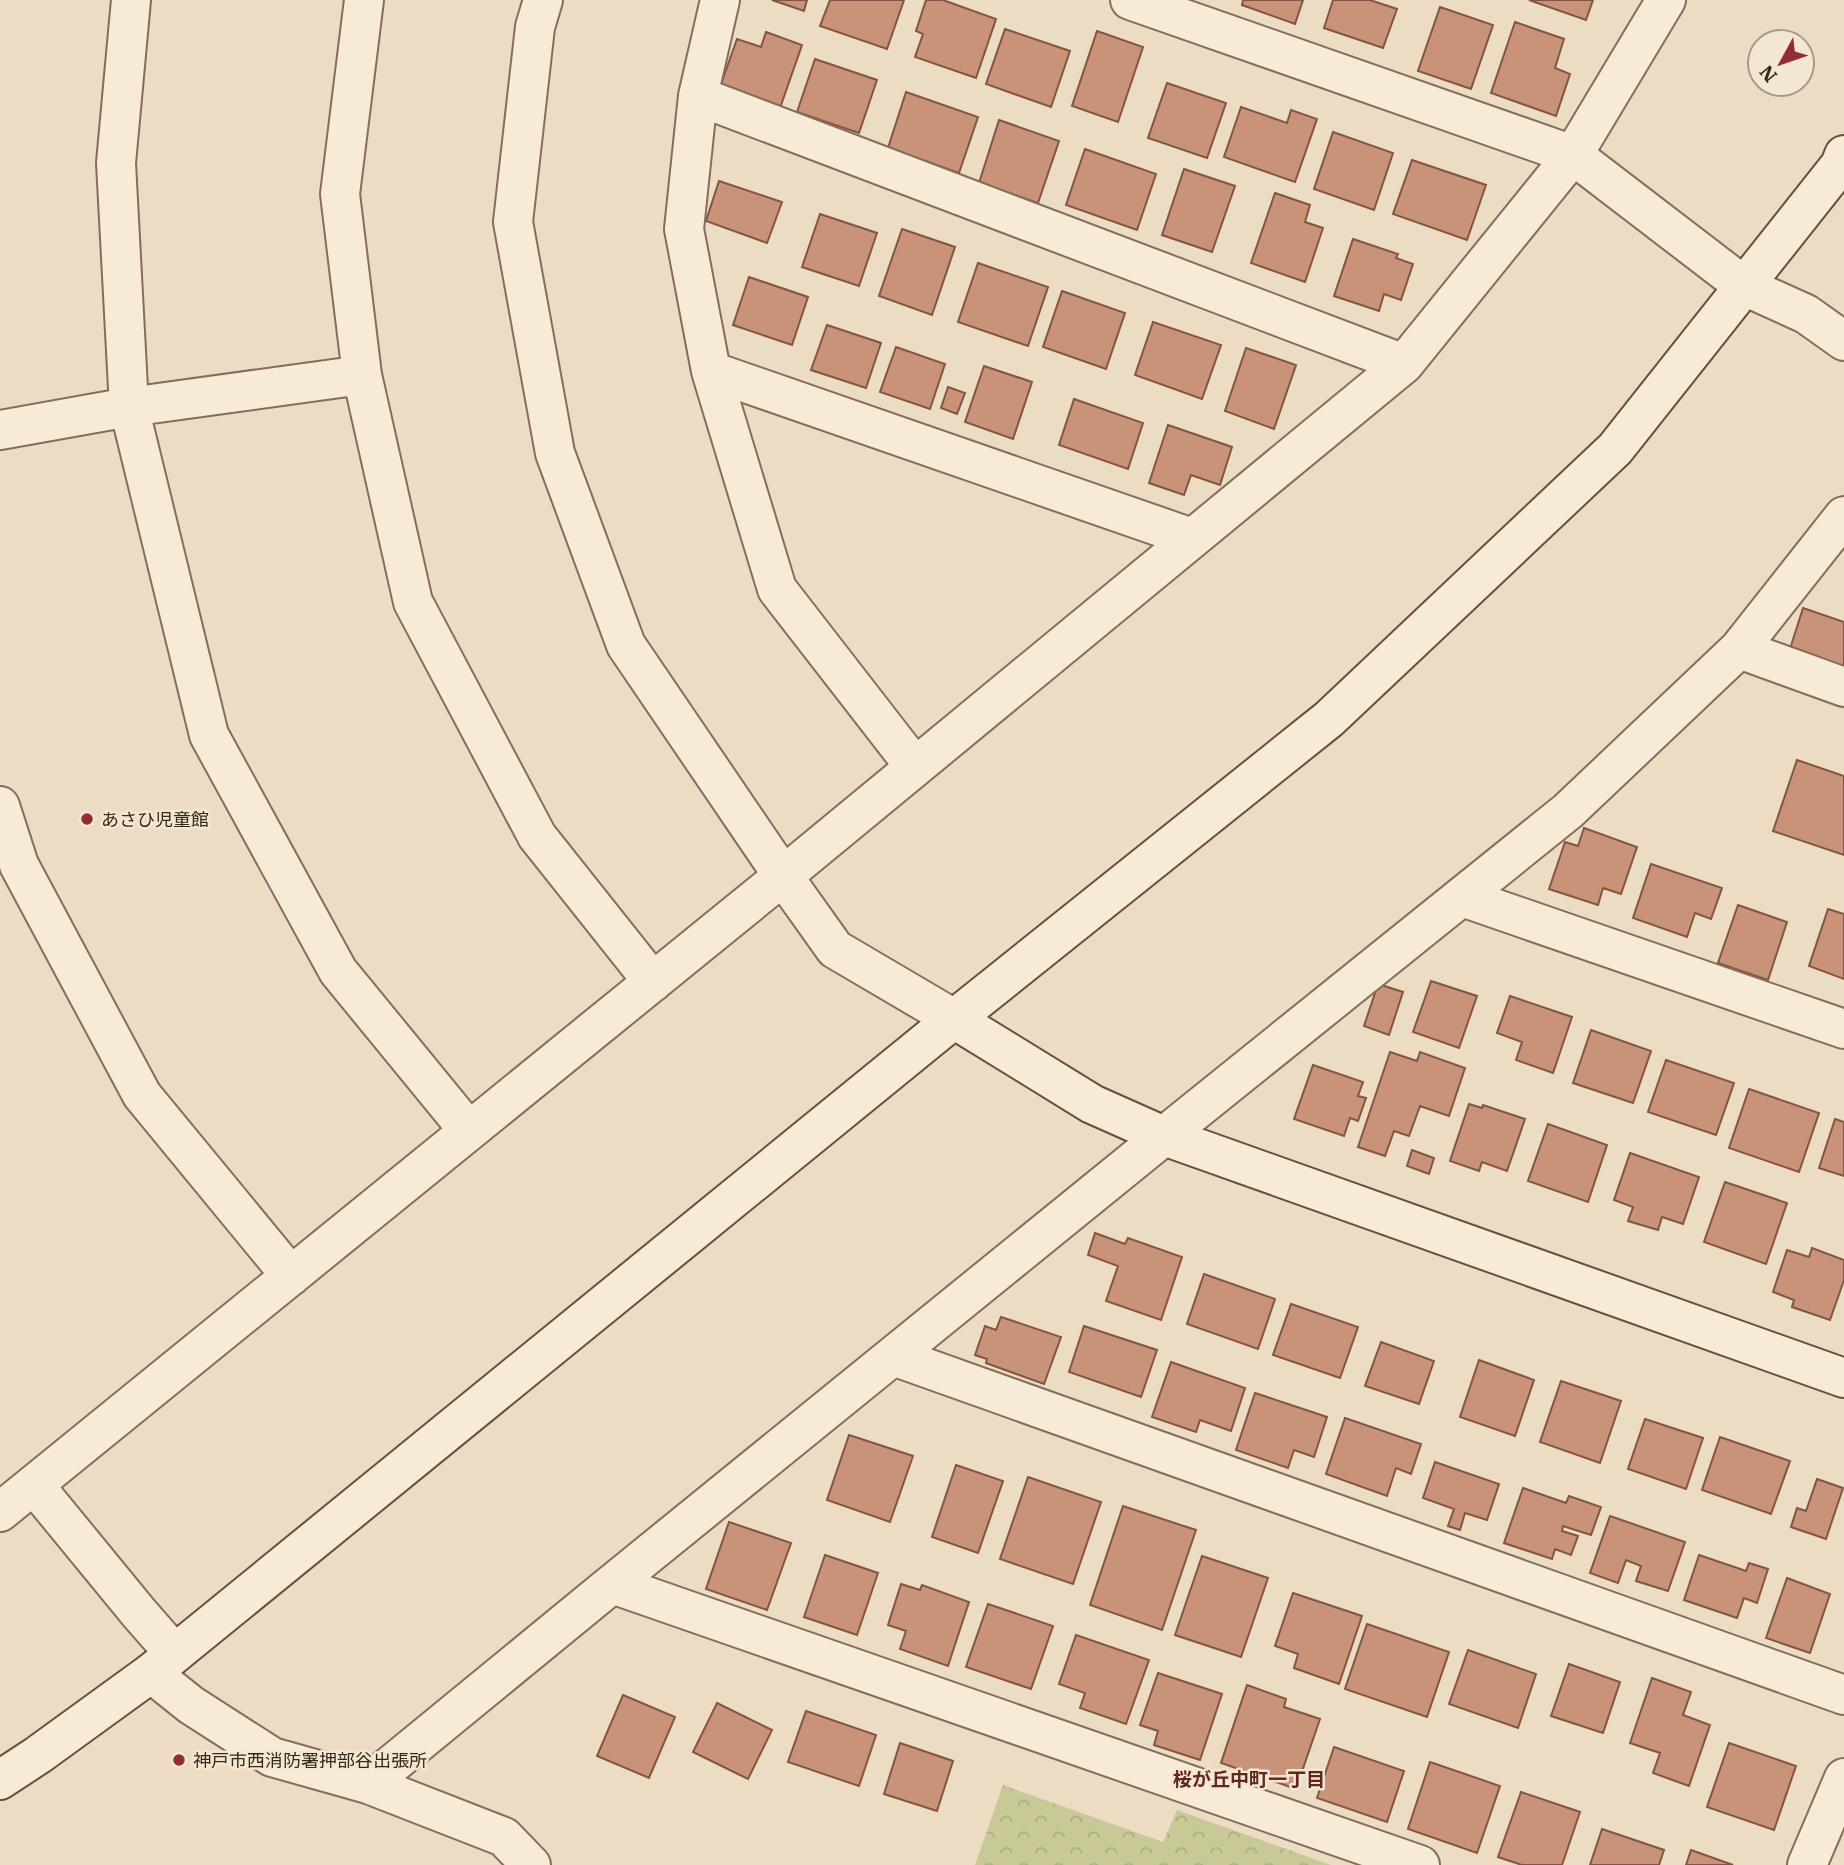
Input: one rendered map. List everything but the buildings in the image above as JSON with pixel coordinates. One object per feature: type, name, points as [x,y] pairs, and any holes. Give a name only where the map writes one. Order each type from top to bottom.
[{"type":"street","points":[[131,0],[116,163],[129,407],[209,735],[338,971],[469,1131]]},
{"type":"street","points":[[364,0],[340,194],[362,375],[412,602],[537,836],[653,982]]},
{"type":"street","points":[[543,0],[536,27],[513,222],[555,453],[626,645],[835,949],[954,1018],[1092,1104],[1164,1136],[1844,1378]]},
{"type":"street","points":[[720,0],[698,96],[684,229],[711,371],[777,589],[915,767]]},
{"type":"street","points":[[1130,0],[1573,155],[1744,286],[1806,314],[1844,341]]},
{"type":"street","points":[[0,1512],[783,876],[1404,364],[1573,155],[1666,0]]},
{"type":"street","points":[[698,96],[1404,364]]},
{"type":"street","points":[[0,1780],[162,1663],[954,1018],[1329,719],[1615,449],[1840,166],[1844,155]]},
{"type":"street","points":[[711,371],[1192,538]]},
{"type":"street","points":[[0,430],[129,407],[362,375]]},
{"type":"street","points":[[368,1784],[1568,811],[1739,649],[1844,516]]},
{"type":"street","points":[[1739,649],[1844,687]]},
{"type":"street","points":[[0,806],[19,865],[142,1095],[291,1276]]},
{"type":"street","points":[[1462,897],[1844,1029]]},
{"type":"street","points":[[893,1356],[1844,1695]]},
{"type":"street","points":[[34,1485],[139,1614],[162,1663],[191,1705],[272,1757],[368,1784],[504,1837],[531,1865]]},
{"type":"street","points":[[612,1584],[1420,1865]]},
{"type":"street","points":[[1807,1865],[1844,1778]]},
{"type":"green space","points":[[1003,1785],[1163,1842],[1177,1810],[1331,1865],[975,1865]]},
{"type":"place","name":"あさひ児童館","points":[[87,819]]},
{"type":"place","name":"神戸市西消防署押部谷出張所","points":[[179,1760]]},
{"type":"district","name":"桜が丘中町一丁目","points":[[1249,1779]]}]
